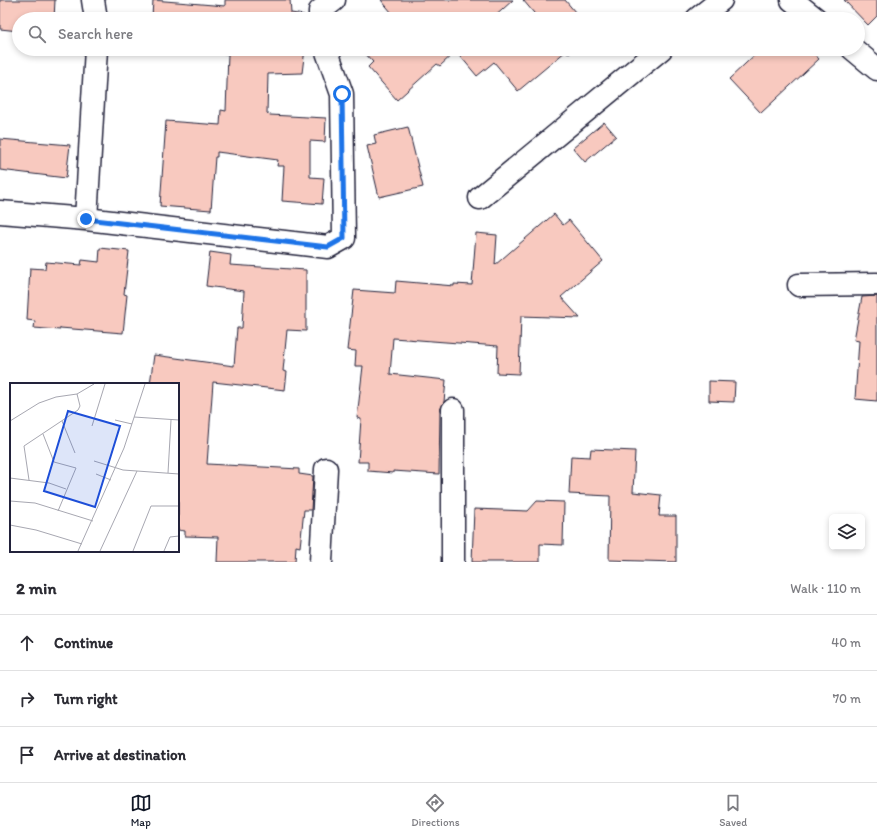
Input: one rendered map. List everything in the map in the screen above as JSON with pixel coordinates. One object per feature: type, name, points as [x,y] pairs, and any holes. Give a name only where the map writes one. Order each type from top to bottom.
[{"type":"street","points":[[93,0],[95,12]]},
{"type":"street","points":[[320,12],[334,0]]},
{"type":"street","points":[[705,12],[720,0]]},
{"type":"street","points":[[792,0],[807,12]]},
{"type":"street","points":[[86,219],[96,56]]},
{"type":"street","points":[[0,212],[86,219],[328,247],[344,238],[342,94],[328,56]]},
{"type":"street","points":[[480,198],[652,56]]},
{"type":"street","points":[[861,56],[877,69]]},
{"type":"street","points":[[799,285],[877,284]]},
{"type":"street","points":[[453,410],[453,562]]},
{"type":"street","points":[[321,562],[326,468]]},
{"type":"building","points":[[0,0],[55,0],[54,12],[12,12],[12,30],[0,29]]},
{"type":"building","points":[[153,0],[225,6],[225,0],[290,0],[291,12],[152,12]]},
{"type":"building","points":[[381,0],[513,0],[500,12],[391,12]]},
{"type":"building","points":[[523,0],[565,0],[575,12],[533,12]]},
{"type":"building","points":[[844,0],[877,0],[877,16],[868,25],[865,22],[865,12],[856,12]]},
{"type":"building","points":[[228,56],[304,56],[302,73],[268,74],[267,113],[270,115],[326,118],[325,142],[310,141],[310,177],[324,178],[322,204],[282,201],[284,166],[277,166],[278,160],[217,152],[217,157],[215,157],[211,210],[160,206],[166,121],[220,125],[221,110],[226,111]]},
{"type":"building","points":[[367,56],[451,56],[440,66],[437,64],[397,100],[368,67],[373,62]]},
{"type":"building","points":[[460,56],[560,56],[518,91],[494,62],[477,76]]},
{"type":"building","points":[[754,56],[816,56],[819,59],[761,113],[729,79]]},
{"type":"building","points":[[604,122],[616,136],[585,162],[573,148]]},
{"type":"building","points":[[408,127],[423,187],[379,197],[367,146],[376,144],[374,135]]},
{"type":"building","points":[[0,139],[70,145],[66,178],[0,170]]},
{"type":"building","points":[[554,214],[563,225],[569,220],[603,261],[561,297],[580,318],[521,316],[519,374],[497,373],[498,346],[393,338],[390,374],[446,380],[444,402],[440,410],[439,474],[368,471],[368,462],[358,462],[361,419],[357,418],[363,366],[355,366],[356,351],[347,350],[354,290],[395,293],[396,281],[454,286],[454,284],[472,285],[476,233],[497,235],[495,265]]},
{"type":"building","points":[[100,248],[129,251],[124,294],[127,295],[123,333],[60,328],[60,330],[34,328],[35,321],[27,320],[30,268],[45,269],[46,262],[81,265],[82,260],[99,262]]},
{"type":"building","points":[[210,252],[231,255],[230,265],[306,270],[306,331],[287,330],[283,371],[287,372],[285,390],[213,382],[207,464],[299,469],[299,474],[313,476],[311,510],[304,510],[300,547],[296,546],[295,562],[217,562],[218,537],[185,536],[185,531],[179,530],[179,383],[150,383],[154,355],[234,366],[237,328],[242,328],[244,291],[206,286]]},
{"type":"building","points":[[877,296],[877,401],[855,399],[859,341],[854,340],[862,297]]},
{"type":"building","points":[[709,381],[735,382],[734,402],[709,401]]},
{"type":"building","points":[[591,449],[635,451],[633,492],[661,495],[659,516],[676,516],[676,562],[609,560],[610,496],[569,494],[571,456],[590,457]]},
{"type":"building","points":[[537,501],[564,502],[563,545],[540,544],[540,562],[472,562],[474,509],[528,511]]},
{"type":"route","points":[[86,219],[328,247],[344,238],[342,94]]}]
